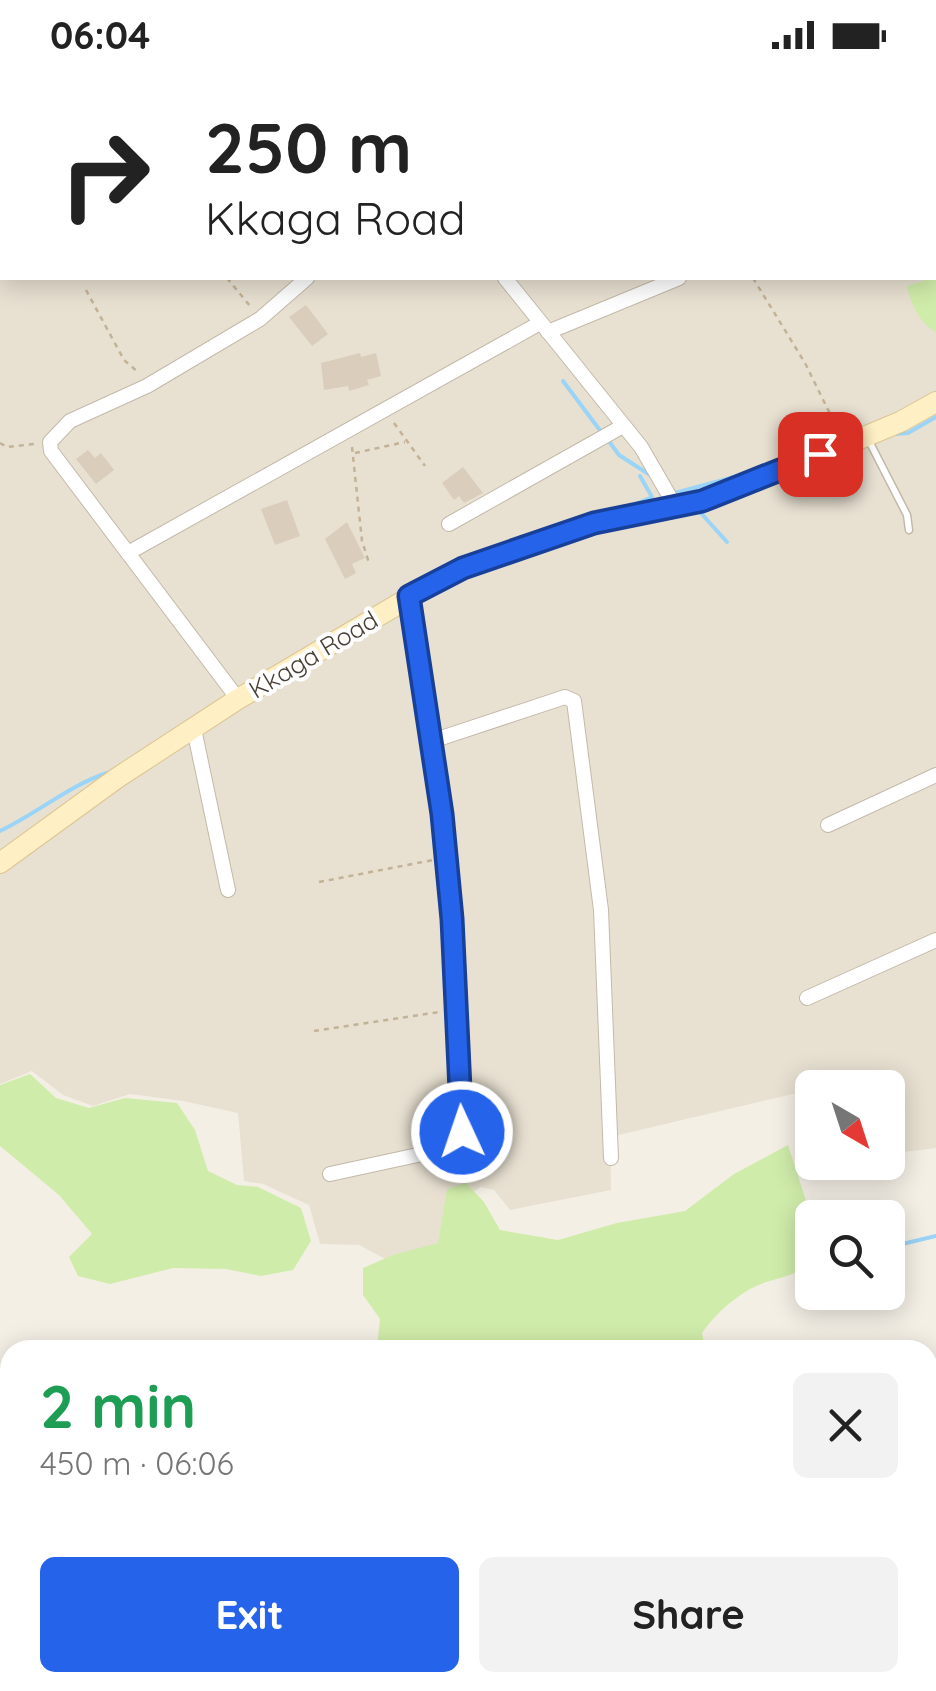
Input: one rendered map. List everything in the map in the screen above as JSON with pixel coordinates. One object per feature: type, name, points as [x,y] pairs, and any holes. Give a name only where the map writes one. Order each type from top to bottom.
[{"type":"street","points":[[238,698],[51,451],[50,442],[70,421],[147,386],[260,319],[305,280]]},
{"type":"street","points":[[507,280],[642,447],[674,504]]},
{"type":"street","points":[[128,553],[384,410],[544,328],[674,280]]},
{"type":"street","name":"Kkaga Road","points":[[0,863],[117,778],[238,698],[463,568],[594,523],[702,501],[796,466],[936,402]]},
{"type":"street","points":[[449,524],[623,426]]},
{"type":"street","points":[[330,1174],[436,1151],[457,1141],[462,1132],[442,814],[409,596]]},
{"type":"street","points":[[429,742],[565,696],[574,701],[601,910],[611,1158]]},
{"type":"street","points":[[194,730],[228,890]]},
{"type":"street","points":[[828,825],[936,775]]},
{"type":"street","points":[[807,998],[936,940]]},
{"type":"lane","points":[[866,435],[907,515],[909,530]]},
{"type":"path","points":[[229,280],[260,319]]},
{"type":"path","points":[[755,280],[805,363],[844,443]]},
{"type":"path","points":[[86,290],[124,360],[147,386]]},
{"type":"path","points":[[384,410],[424,466]]},
{"type":"path","points":[[350,431],[362,541],[369,562]]},
{"type":"path","points":[[353,453],[407,441]]},
{"type":"path","points":[[0,443],[7,447],[50,442]]},
{"type":"path","points":[[320,882],[444,858]]},
{"type":"path","points":[[314,1031],[456,1010]]},
{"type":"shaded area","points":[[0,280],[936,280],[936,1148],[905,1152],[905,1070],[795,1070],[795,1094],[610,1137],[611,1190],[510,1210],[494,1190],[481,1187],[469,1194],[467,1212],[415,1275],[359,1245],[320,1244],[309,1205],[263,1184],[244,1181],[238,1113],[130,1094],[93,1106],[63,1095],[32,1071],[0,1084]]},
{"type":"green space","points":[[936,280],[936,333],[917,313],[907,286]]},
{"type":"green space","points":[[30,1074],[56,1098],[89,1108],[125,1098],[177,1103],[195,1130],[208,1171],[237,1185],[258,1187],[301,1208],[311,1241],[293,1270],[261,1276],[226,1269],[173,1268],[110,1284],[78,1276],[69,1257],[92,1234],[59,1195],[0,1146],[0,1085]]},
{"type":"green space","points":[[788,1145],[795,1180],[799,1180],[806,1200],[795,1200],[795,1273],[756,1286],[730,1303],[702,1333],[703,1340],[378,1340],[380,1319],[363,1295],[363,1268],[438,1243],[447,1189],[466,1183],[484,1202],[500,1230],[558,1240],[617,1223],[685,1211],[734,1174]]},
{"type":"building","points":[[306,305],[328,334],[312,346],[289,317]]},
{"type":"building","points":[[360,353],[361,357],[376,353],[381,376],[367,380],[369,385],[349,391],[348,386],[324,390],[321,363]]},
{"type":"building","points":[[88,450],[95,458],[101,453],[114,470],[96,484],[76,459]]},
{"type":"building","points":[[463,467],[483,493],[464,503],[459,496],[454,500],[442,483]]},
{"type":"building","points":[[287,500],[300,536],[275,545],[261,509]]},
{"type":"building","points":[[347,522],[365,558],[352,564],[356,573],[345,579],[325,539]]},
{"type":"waterway","points":[[563,381],[602,433]]},
{"type":"waterway","points":[[895,434],[908,433],[936,417]]},
{"type":"waterway","points":[[608,440],[619,455],[650,475]]},
{"type":"waterway","points":[[671,494],[749,473]]},
{"type":"waterway","points":[[633,505],[652,497],[640,476]]},
{"type":"waterway","points":[[699,511],[727,542]]},
{"type":"waterway","points":[[530,555],[550,548]]},
{"type":"waterway","points":[[0,831],[107,773]]},
{"type":"waterway","points":[[905,1243],[936,1236]]},
{"type":"route","points":[[462,1132],[452,919],[442,814],[409,596],[463,568],[594,523],[702,501],[820,454]]}]
